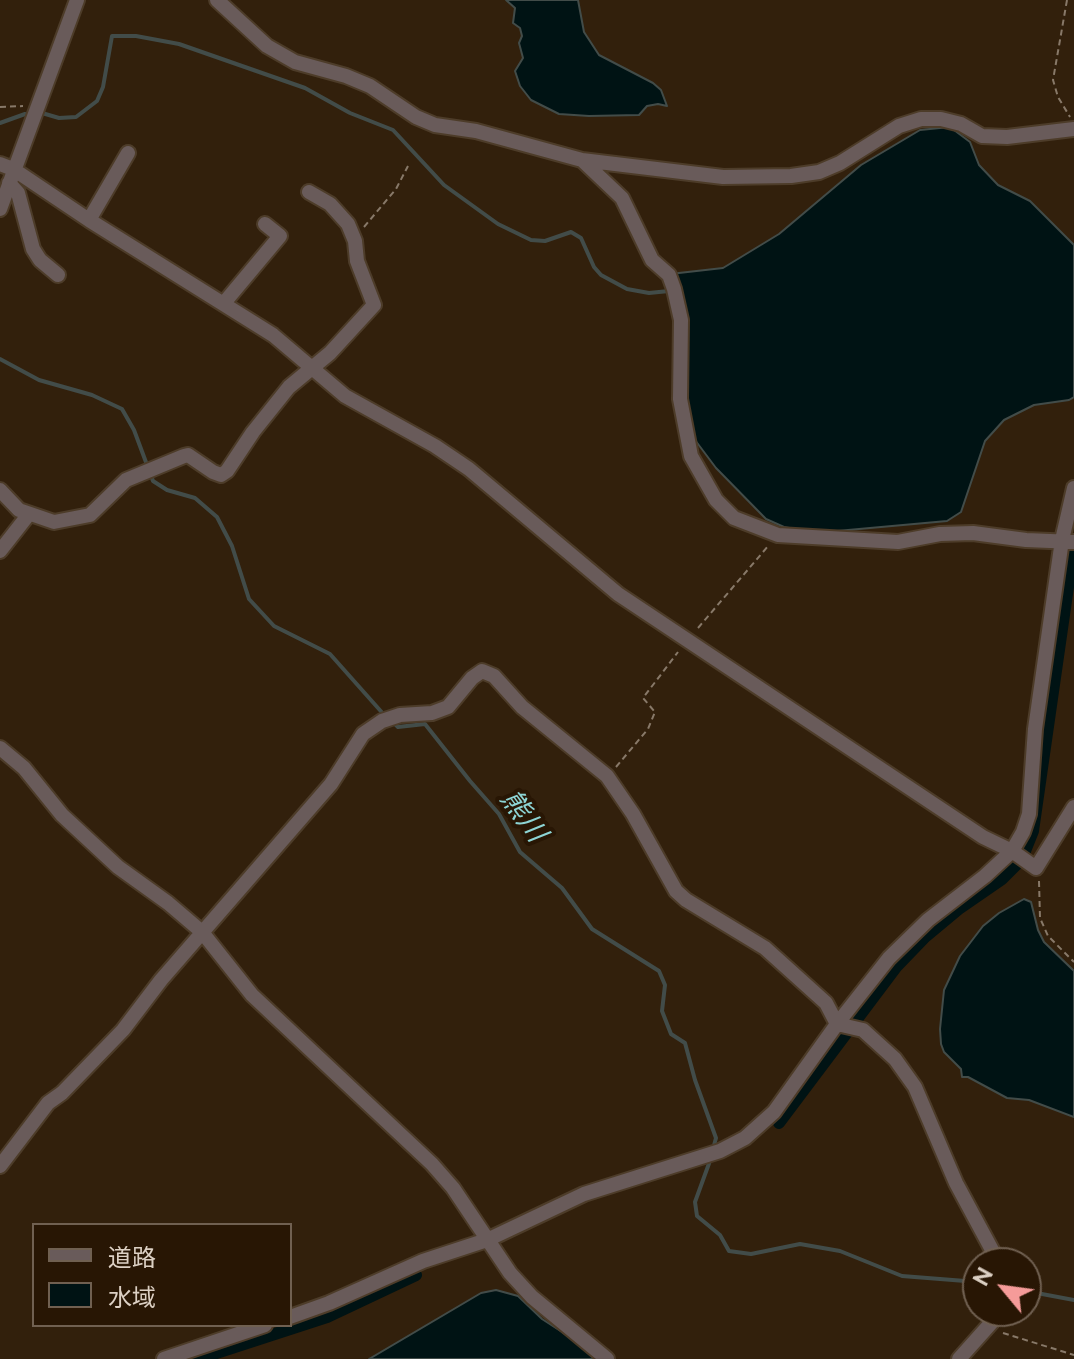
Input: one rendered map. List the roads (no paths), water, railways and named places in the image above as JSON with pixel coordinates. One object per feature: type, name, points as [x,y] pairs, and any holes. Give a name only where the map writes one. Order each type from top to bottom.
[{"type":"street","points":[[0,209],[8,172],[77,0]]},
{"type":"street","points":[[217,0],[267,46],[295,62],[370,86],[416,117],[435,125],[476,131],[582,160],[723,177],[791,176],[819,172],[840,163],[899,126],[921,119],[941,119],[961,124],[982,136],[1007,137],[1074,126]]},
{"type":"street","points":[[89,220],[128,153]]},
{"type":"street","points":[[582,160],[622,198],[652,260],[669,275],[681,320],[680,399],[691,456],[716,500],[734,518],[778,535],[898,542],[945,534],[1068,541]]},
{"type":"street","points":[[8,172],[273,335],[345,396],[435,446],[469,469],[618,594],[983,837],[1012,851],[1036,868],[1074,807]]},
{"type":"street","points":[[8,172],[18,193],[33,249],[40,260],[58,275]]},
{"type":"street","points":[[0,490],[19,510],[54,522],[90,515],[126,480],[188,455],[221,475],[227,471],[289,387],[354,330],[374,305],[357,261],[355,241],[348,224],[330,204],[309,192]]},
{"type":"street","points":[[224,303],[280,236],[265,224]]},
{"type":"street","points":[[292,1316],[423,1261],[487,1240],[584,1194],[720,1151],[745,1138],[774,1112],[837,1024],[909,937],[1012,851],[1029,814],[1035,729],[1068,541],[1074,488]]},
{"type":"street","points":[[0,551],[29,514]]},
{"type":"street","points":[[0,1166],[48,1103],[62,1093],[123,1030],[202,932],[331,784],[363,734],[388,719],[432,713],[448,707],[472,678],[482,671],[494,676],[522,707],[607,776],[633,814],[676,891],[772,954],[826,1003],[837,1024],[863,1030],[895,1059],[915,1087],[956,1183],[990,1247]]},
{"type":"street","points":[[0,748],[24,768],[73,826],[118,867],[202,932],[252,995],[432,1164],[532,1297],[607,1359]]},
{"type":"street","points":[[164,1359],[259,1327]]},
{"type":"street","points":[[959,1359],[986,1327]]},
{"type":"water","points":[[506,0],[578,0],[584,32],[599,55],[653,83],[661,90],[667,106],[647,106],[639,115],[589,116],[559,114],[531,100],[520,86],[515,71],[523,58],[519,43],[522,36],[520,28],[513,23],[515,8]]},
{"type":"water","points":[[950,127],[970,142],[979,165],[998,185],[1030,201],[1074,245],[1074,397],[1034,405],[1004,420],[985,441],[961,512],[947,521],[815,533],[784,527],[766,519],[716,468],[692,436],[670,274],[723,268],[779,234],[861,165],[920,130]]},
{"type":"water","points":[[1024,899],[1031,902],[1044,942],[1074,971],[1074,1117],[1029,1100],[1007,1098],[968,1077],[962,1077],[961,1069],[944,1052],[941,1044],[944,990],[960,956],[983,926]]},
{"type":"water","points":[[496,1290],[518,1296],[542,1319],[579,1343],[596,1359],[369,1359],[481,1293]]},
{"type":"waterway","points":[[42,113],[59,118],[76,117],[97,101],[103,87],[112,36],[136,36],[179,44],[305,88],[350,113],[393,130],[444,185],[498,224],[531,240],[545,241],[571,232],[581,238],[601,275],[627,289],[649,293],[669,291]]},
{"type":"waterway","points":[[0,123],[25,114]]},
{"type":"waterway","name":"熊川","points":[[0,359],[39,380],[92,395],[122,409],[134,430],[153,481],[167,490],[195,498],[217,517],[232,546],[249,599],[274,626],[330,654],[386,717]]},
{"type":"waterway","points":[[779,1123],[897,966],[960,908],[1002,879],[1025,851],[1033,831],[1074,545]]},
{"type":"waterway","name":"熊川","points":[[393,722],[398,727],[425,724],[499,814],[520,852],[562,888],[592,929],[659,971],[665,985],[662,1011],[671,1034],[685,1043],[716,1138],[713,1149]]},
{"type":"waterway","name":"熊川","points":[[711,1158],[695,1202],[697,1216],[720,1235],[729,1251],[751,1254],[800,1244],[840,1251],[902,1276],[962,1281]]},
{"type":"waterway","points":[[198,1359],[327,1317],[416,1275]]},
{"type":"waterway","name":"熊川","points":[[1042,1294],[1074,1300]]}]
